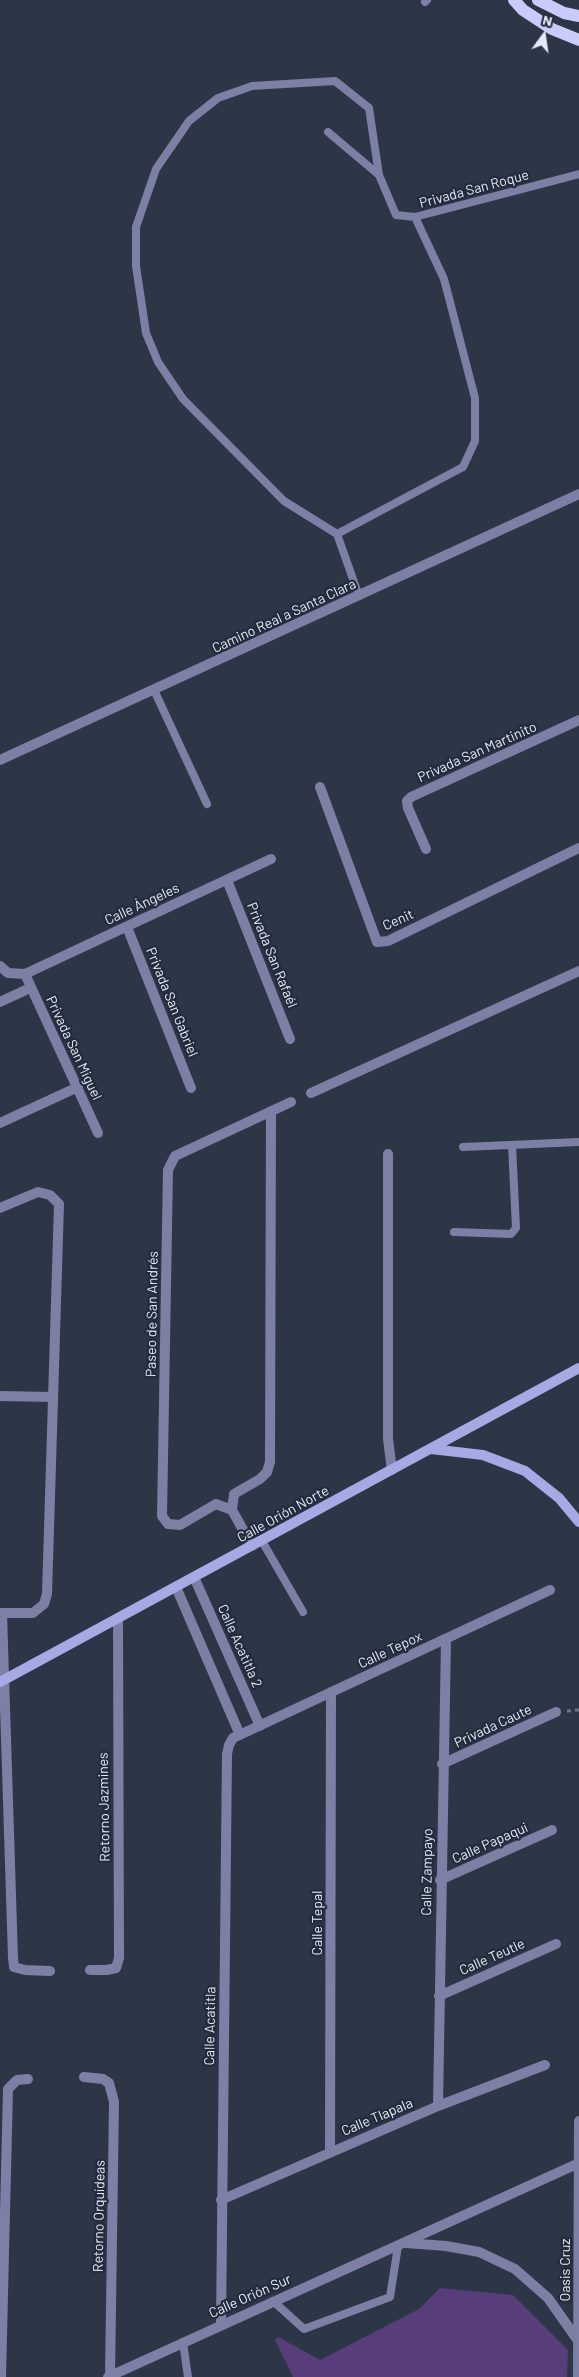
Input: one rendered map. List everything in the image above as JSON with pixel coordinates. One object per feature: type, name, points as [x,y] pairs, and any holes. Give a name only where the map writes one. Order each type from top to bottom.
[{"type":"main road","points":[[514,0],[522,10],[552,29],[579,40]]},
{"type":"main road","points":[[538,0],[564,13],[579,16]]},
{"type":"street","name":"Camino Real a Santa Clara","points":[[0,760],[579,494]]},
{"type":"street","name":"Privada San Martinito","points":[[426,849],[408,808],[407,801],[411,797],[579,720]]},
{"type":"street","name":"Cenit","points":[[320,787],[377,942],[388,941],[579,848]]},
{"type":"street","name":"Calle Ángeles","points":[[25,974],[271,859]]},
{"type":"street","name":"Privada San Rafaél","points":[[227,880],[290,1039]]},
{"type":"street","name":"Privada San Gabriel","points":[[127,926],[191,1088]]},
{"type":"street","points":[[0,966],[8,973],[25,974]]},
{"type":"street","points":[[311,1093],[579,971]]},
{"type":"street","name":"Privada San Miguel","points":[[25,974],[98,1133]]},
{"type":"street","points":[[0,1002],[30,988]]},
{"type":"street","points":[[0,1123],[78,1087]]},
{"type":"street","name":"Paseo de San Andrés","points":[[232,1510],[216,1504],[180,1525],[168,1524],[162,1516],[168,1170],[175,1156],[291,1102]]},
{"type":"street","points":[[252,1546],[232,1510],[234,1494],[260,1479],[267,1472],[270,1462],[271,1112]]},
{"type":"street","points":[[388,1154],[388,1439],[392,1470]]},
{"type":"street","points":[[0,1208],[38,1192],[50,1195],[59,1204],[48,1594],[44,1604],[33,1613],[1,1613],[1,1682],[14,1967],[24,1970],[50,1970]]},
{"type":"street","name":"Calle Orión Norte","points":[[1,1682],[579,1368]]},
{"type":"street","points":[[0,1396],[53,1397]]},
{"type":"street","points":[[431,1449],[483,1455],[525,1471],[559,1498],[579,1522]]},
{"type":"street","name":"Calle Acatitla 2","points":[[194,1578],[260,1726]]},
{"type":"street","points":[[176,1587],[240,1735]]},
{"type":"street","name":"Calle Tepox","points":[[240,1735],[550,1590]]},
{"type":"street","name":"Retorno Jazmines","points":[[90,1970],[116,1968],[119,1958],[118,1619]]},
{"type":"street","name":"Calle Zampayo","points":[[438,2106],[440,1880],[446,1639]]},
{"type":"street","name":"Calle Tepal","points":[[330,2153],[331,1692]]},
{"type":"street","name":"Privada Caute","points":[[442,1764],[556,1712]]},
{"type":"street","name":"Calle Acatitla","points":[[221,2324],[227,1754],[233,1738],[240,1735]]},
{"type":"street","name":"Calle Papaqui","points":[[440,1880],[552,1830]]},
{"type":"street","name":"Calle Teutle","points":[[439,1996],[556,1944]]},
{"type":"street","name":"Calle Tlapala","points":[[221,2200],[438,2106],[545,2065]]},
{"type":"street","name":"Retorno Orquídeas","points":[[84,2077],[103,2079],[110,2083],[114,2102],[110,2377]]},
{"type":"street","points":[[1,2377],[8,2089],[17,2080],[28,2079]]},
{"type":"street","name":"Oasis Cruz","points":[[578,2377],[579,2121]]},
{"type":"street","name":"Calle Orión Sur","points":[[110,2377],[221,2324],[579,2163]]},
{"type":"street","name":"Calle Orión Sur","points":[[401,2244],[446,2246],[479,2252],[515,2269],[548,2298],[579,2342]]},
{"type":"lane","name":"Privada San Roque","points":[[337,534],[284,501],[184,399],[158,362],[146,333],[136,266],[136,228],[156,169],[189,121],[218,98],[252,86],[335,81],[369,108],[378,175],[396,215],[415,217],[579,174]]},
{"type":"lane","points":[[328,132],[378,175]]},
{"type":"lane","points":[[359,596],[337,534],[463,467],[475,441],[475,398],[444,279],[415,217]]},
{"type":"lane","points":[[154,690],[207,804]]},
{"type":"lane","points":[[463,1147],[579,1142]]},
{"type":"lane","points":[[454,1232],[511,1234],[516,1228],[512,1145]]},
{"type":"lane","points":[[262,1541],[303,1612]]},
{"type":"lane","points":[[273,2301],[304,2329],[390,2297],[401,2244]]},
{"type":"lane","points":[[183,2342],[188,2377]]},
{"type":"shaded area","points":[[440,2288],[513,2295],[568,2350],[567,2377],[293,2377],[275,2340],[278,2337],[320,2360],[419,2309]]}]
